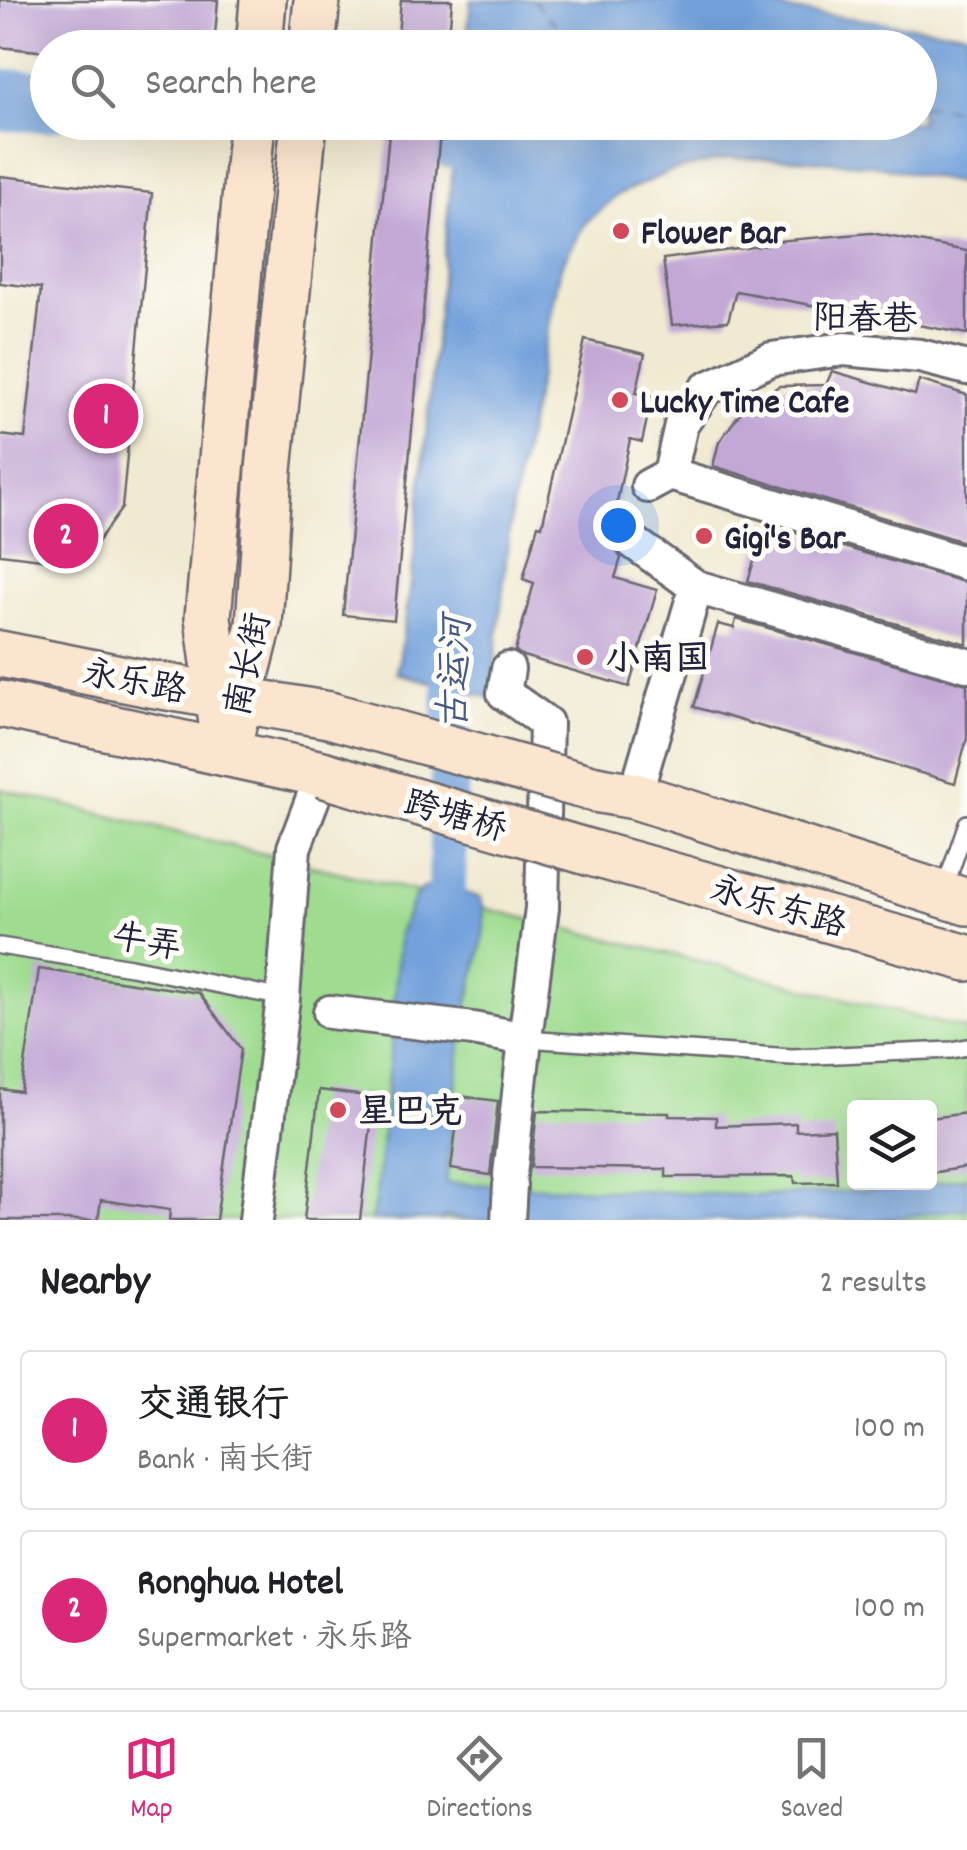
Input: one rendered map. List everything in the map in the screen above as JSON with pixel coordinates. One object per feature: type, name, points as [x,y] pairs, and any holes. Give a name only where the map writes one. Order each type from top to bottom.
[{"type":"main road","points":[[261,30],[264,0]]},
{"type":"main road","points":[[314,30],[317,0]]},
{"type":"main road","name":"南长街","points":[[226,753],[229,697],[208,618],[250,140]]},
{"type":"main road","name":"南长街","points":[[229,697],[258,625],[269,470],[302,140]]},
{"type":"main road","name":"永乐路","points":[[0,654],[329,715]]},
{"type":"main road","name":"永乐路","points":[[0,704],[322,774]]},
{"type":"main road","name":"跨塘桥","points":[[329,715],[615,792]]},
{"type":"main road","name":"跨塘桥","points":[[322,774],[591,853]]},
{"type":"main road","name":"永乐东路","points":[[615,792],[955,899]]},
{"type":"main road","name":"永乐东路","points":[[591,853],[967,958]]},
{"type":"street","name":"阳春巷","points":[[967,368],[920,356],[844,349],[771,358],[706,389],[680,425],[659,480],[967,564]]},
{"type":"street","points":[[633,542],[696,588],[967,665]]},
{"type":"street","points":[[615,792],[696,588]]},
{"type":"street","points":[[508,670],[504,693],[546,723],[542,908],[524,1039],[508,1220]]},
{"type":"street","points":[[256,1220],[283,998],[294,848],[322,774]]},
{"type":"street","points":[[330,1012],[472,1028],[524,1039]]},
{"type":"lane","points":[[955,899],[967,823]]},
{"type":"lane","name":"牛弄","points":[[0,946],[132,967],[283,998]]},
{"type":"lane","points":[[524,1039],[792,1056],[967,1048]]},
{"type":"green space","points":[[0,789],[967,1030],[967,1220],[0,1220]]},
{"type":"water","points":[[471,0],[748,0],[786,10],[967,33],[967,185],[873,165],[730,158],[671,171],[619,194],[585,223],[561,266],[511,514],[491,698],[397,673],[411,584],[455,140],[937,140],[937,30],[468,30]]},
{"type":"water","points":[[447,887],[481,898],[483,912],[480,955],[463,1034],[446,1183],[762,1196],[937,1190],[937,1182],[967,1177],[967,1209],[871,1220],[470,1220],[445,1216],[444,1220],[371,1220],[392,1037],[399,933],[423,888]]},
{"type":"building","points":[[0,0],[218,0],[216,30],[30,30],[30,50],[0,47]]},
{"type":"building","points":[[401,0],[452,0],[450,30],[398,30]]},
{"type":"building","points":[[388,140],[439,140],[394,620],[343,615]]},
{"type":"building","points":[[0,176],[152,193],[122,508],[81,564],[0,554],[0,435],[25,438],[41,288],[0,283]]},
{"type":"building","points":[[871,233],[967,251],[967,334],[880,318],[881,309],[848,312],[736,291],[728,321],[672,325],[663,259],[776,244],[775,241]]},
{"type":"building","points":[[585,340],[645,354],[636,393],[652,396],[642,442],[630,439],[608,545],[621,558],[615,578],[657,590],[629,687],[515,651],[534,583],[523,579],[538,525],[542,526]]},
{"type":"building","points":[[832,371],[915,395],[919,380],[967,395],[967,543],[713,466],[719,442],[743,409],[779,386],[826,385]]},
{"type":"building","points":[[765,524],[967,583],[967,644],[748,581]]},
{"type":"building","points":[[736,619],[967,684],[967,738],[955,783],[694,707],[718,624],[734,628]]},
{"type":"building","points":[[39,969],[199,993],[241,1049],[216,1220],[169,1220],[170,1210],[101,1200],[98,1220],[0,1220],[0,1089],[21,1092]]},
{"type":"building","points":[[319,1090],[374,1097],[360,1220],[304,1220]]},
{"type":"building","points":[[460,1096],[498,1101],[490,1175],[451,1169]]},
{"type":"building","points":[[537,1111],[669,1113],[716,1117],[716,1126],[796,1123],[796,1131],[834,1129],[837,1182],[795,1183],[794,1176],[666,1177],[666,1169],[531,1167]]},
{"type":"building","points":[[967,1113],[967,1167],[937,1172],[937,1117]]},
{"type":"waterway","points":[[0,100],[30,101]]},
{"type":"waterway","points":[[468,140],[497,145],[517,140]]},
{"type":"waterway","name":"古运河","points":[[437,937],[447,887],[453,638]]},
{"type":"ferry route","points":[[533,0],[561,30]]},
{"type":"ferry route","points":[[937,107],[967,111]]},
{"type":"place","name":"Flower Bar","points":[[621,231]]},
{"type":"place","name":"Lucky Time Cafe","points":[[620,400]]},
{"type":"place","name":"交通银行","points":[[106,416]]},
{"type":"place","name":"Ronghua Hotel","points":[[66,536]]},
{"type":"place","name":"Gigi's Bar","points":[[704,536]]},
{"type":"place","name":"小南国","points":[[585,657]]},
{"type":"place","name":"星巴克","points":[[338,1110]]}]
